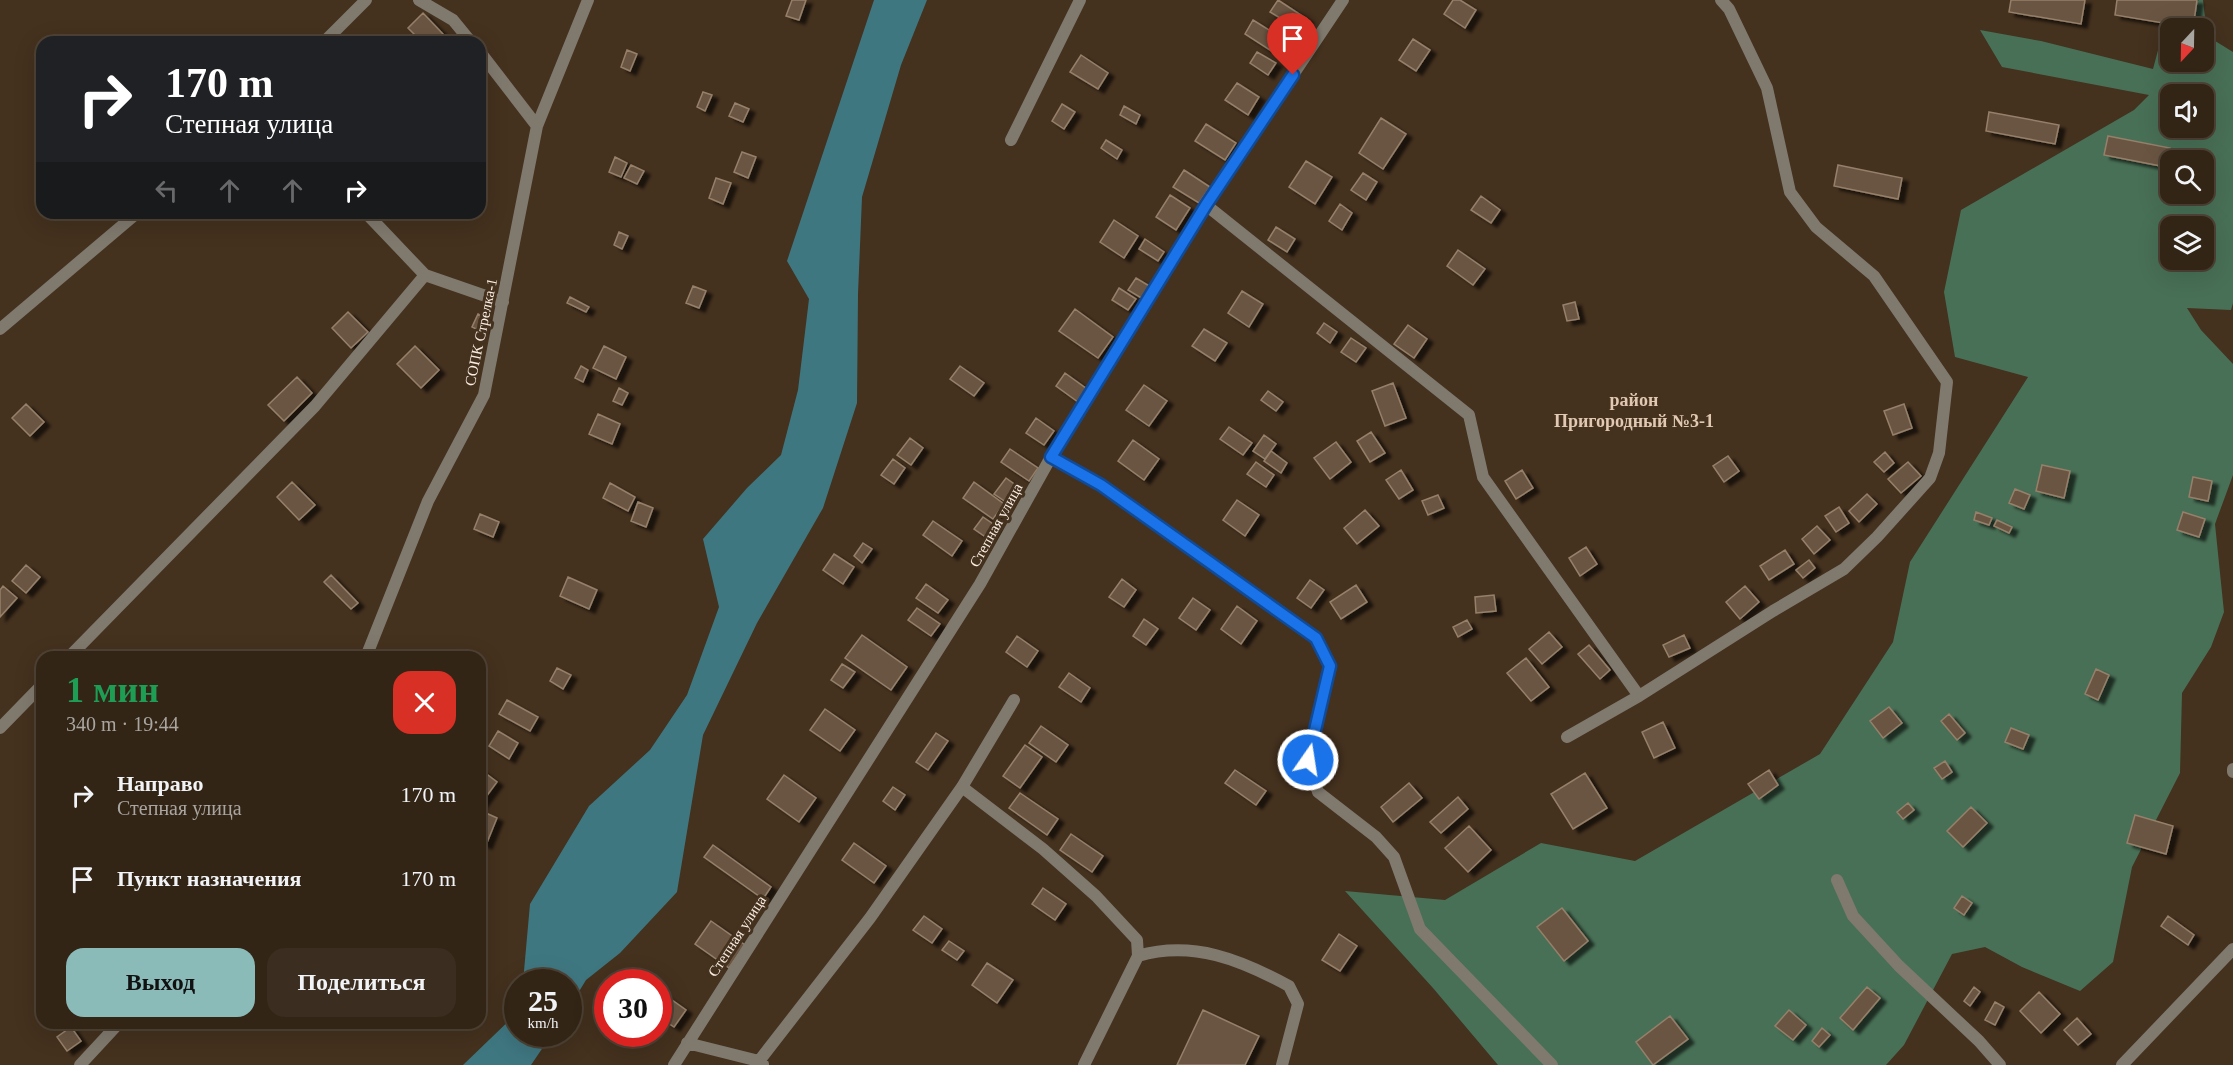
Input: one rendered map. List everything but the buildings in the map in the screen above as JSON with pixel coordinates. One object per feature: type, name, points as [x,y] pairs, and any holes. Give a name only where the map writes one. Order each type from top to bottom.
[{"type":"street","points":[[330,36],[366,0]]},
{"type":"street","points":[[419,0],[453,20],[466,36]]},
{"type":"street","name":"СОПК Стрелка-1","points":[[368,651],[428,501],[484,395],[537,126],[588,0]]},
{"type":"street","points":[[1011,141],[1080,0]]},
{"type":"street","name":"Степная улица","points":[[674,1065],[980,584],[1051,457],[1206,205],[1343,0]]},
{"type":"street","points":[[1566,737],[1639,696],[1844,569],[1885,529],[1930,478],[1940,453],[1947,382],[1874,276],[1816,227],[1790,192],[1767,88],[1729,9],[1721,0]]},
{"type":"street","points":[[486,60],[537,126]]},
{"type":"street","points":[[1206,205],[1469,415],[1483,477],[1639,696]]},
{"type":"street","points":[[0,329],[130,219]]},
{"type":"street","points":[[372,219],[425,275],[503,302]]},
{"type":"street","points":[[75,651],[315,406],[425,275]]},
{"type":"street","points":[[1051,457],[1101,485],[1316,638],[1330,666],[1308,760],[1318,792],[1376,837],[1394,857],[1420,929],[1552,1065]]},
{"type":"street","points":[[0,728],[36,691]]},
{"type":"street","points":[[687,1043],[762,1063],[870,918],[962,787],[1014,700]]},
{"type":"street","points":[[962,787],[1043,849],[1096,896],[1137,940],[1138,956],[1084,1065]]},
{"type":"street","points":[[1837,880],[1853,916],[1899,966],[2000,1065]]},
{"type":"street","points":[[2122,1065],[2233,949]]},
{"type":"street","points":[[1138,956],[1158,950],[1190,950],[1230,958],[1289,986],[1298,1004],[1282,1065]]},
{"type":"street","points":[[80,1065],[113,1029]]},
{"type":"green space","points":[[2199,0],[2203,0],[2205,18],[2176,18]]},
{"type":"green space","points":[[1980,30],[2041,41],[2153,69],[2160,43],[2160,72],[2214,72],[2214,40],[2233,52],[2233,303],[2231,310],[2187,308],[2201,330],[2233,364],[2233,475],[2215,524],[2224,612],[2211,647],[2182,693],[2180,773],[2132,867],[2113,962],[2080,991],[2022,967],[1985,947],[1952,954],[1904,1045],[1886,1065],[1498,1065],[1433,988],[1345,891],[1445,900],[1541,843],[1635,861],[1820,754],[1893,642],[1910,562],[2028,377],[1955,357],[1944,292],[1961,210],[2134,110],[2149,95],[2002,67]]},
{"type":"water","points":[[874,0],[927,0],[901,65],[862,197],[857,403],[823,508],[757,623],[703,735],[677,892],[620,953],[600,969],[594,969],[594,974],[582,987],[582,969],[524,969],[530,904],[589,806],[650,750],[687,695],[719,607],[703,539],[747,488],[781,455],[798,390],[809,299],[787,261]]},
{"type":"water","points":[[504,1026],[504,1047],[543,1047],[531,1065],[463,1065]]},
{"type":"district","name":"район Пригородный №3-1","points":[[1634,410]]},
{"type":"route","points":[[1293,75],[1206,205],[1051,457],[1101,485],[1316,638],[1330,666],[1308,760]]}]
